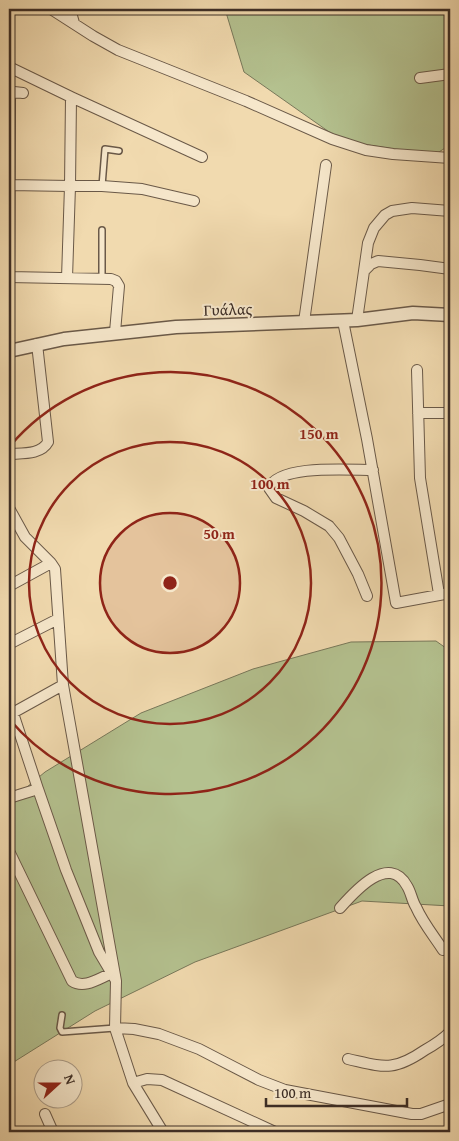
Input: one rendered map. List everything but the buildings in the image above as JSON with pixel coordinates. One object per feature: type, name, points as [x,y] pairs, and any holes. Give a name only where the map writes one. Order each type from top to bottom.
[{"type":"street","points":[[51,9],[118,50],[238,98],[332,139],[366,150],[384,153],[450,158]]},
{"type":"street","points":[[70,9],[74,23]]},
{"type":"street","points":[[9,68],[202,157]]},
{"type":"street","points":[[420,78],[450,74]]},
{"type":"street","points":[[23,93],[14,92],[10,96],[9,277],[102,278],[116,281],[119,286],[115,332]]},
{"type":"street","points":[[67,278],[71,97]]},
{"type":"street","points":[[304,322],[326,165]]},
{"type":"street","points":[[9,185],[102,186],[142,189],[194,201]]},
{"type":"street","points":[[357,320],[368,243],[374,228],[385,215],[392,211],[412,208],[450,211]]},
{"type":"street","points":[[365,270],[371,264],[378,262],[420,264],[450,269]]},
{"type":"street","name":"Γυάλας","points":[[9,351],[37,344],[115,332],[176,327],[343,321],[412,314],[450,315]]},
{"type":"street","points":[[343,321],[396,603],[450,593]]},
{"type":"street","points":[[9,454],[39,451],[48,442],[37,344]]},
{"type":"street","points":[[417,370],[420,478],[439,594]]},
{"type":"street","points":[[418,413],[450,413]]},
{"type":"street","points":[[367,596],[339,538],[329,526],[304,511],[276,498],[269,488],[272,482],[279,478],[298,472],[372,470]]},
{"type":"street","points":[[9,508],[25,537],[55,568],[63,685],[113,978],[115,1028],[133,1083],[163,1132]]},
{"type":"street","points":[[9,586],[51,563]]},
{"type":"street","points":[[9,644],[58,619]]},
{"type":"street","points":[[63,685],[11,714],[66,870],[99,952],[113,978]]},
{"type":"street","points":[[9,798],[38,789]]},
{"type":"street","points":[[9,851],[72,981],[77,985],[113,978]]},
{"type":"street","points":[[340,908],[371,879],[387,872],[396,874],[407,885],[415,906],[443,950],[450,945]]},
{"type":"street","points":[[115,1028],[134,1029],[159,1034],[198,1049],[259,1080],[285,1090],[412,1114],[421,1114],[450,1104]]},
{"type":"street","points":[[348,1059],[383,1066],[396,1066],[409,1061],[450,1032]]},
{"type":"street","points":[[133,1083],[147,1079],[162,1080],[274,1132]]},
{"type":"street","points":[[45,1114],[53,1132]]},
{"type":"lane","points":[[102,186],[105,149],[119,150]]},
{"type":"lane","points":[[102,230],[102,278]]},
{"type":"lane","points":[[62,1015],[60,1028],[62,1032],[115,1028]]},
{"type":"green space","points":[[225,9],[450,9],[450,145],[434,155],[342,141],[244,72]]},
{"type":"green space","points":[[436,641],[450,651],[450,906],[362,901],[195,962],[95,1011],[9,1065],[9,802],[45,772],[141,713],[253,669],[351,642]]}]
